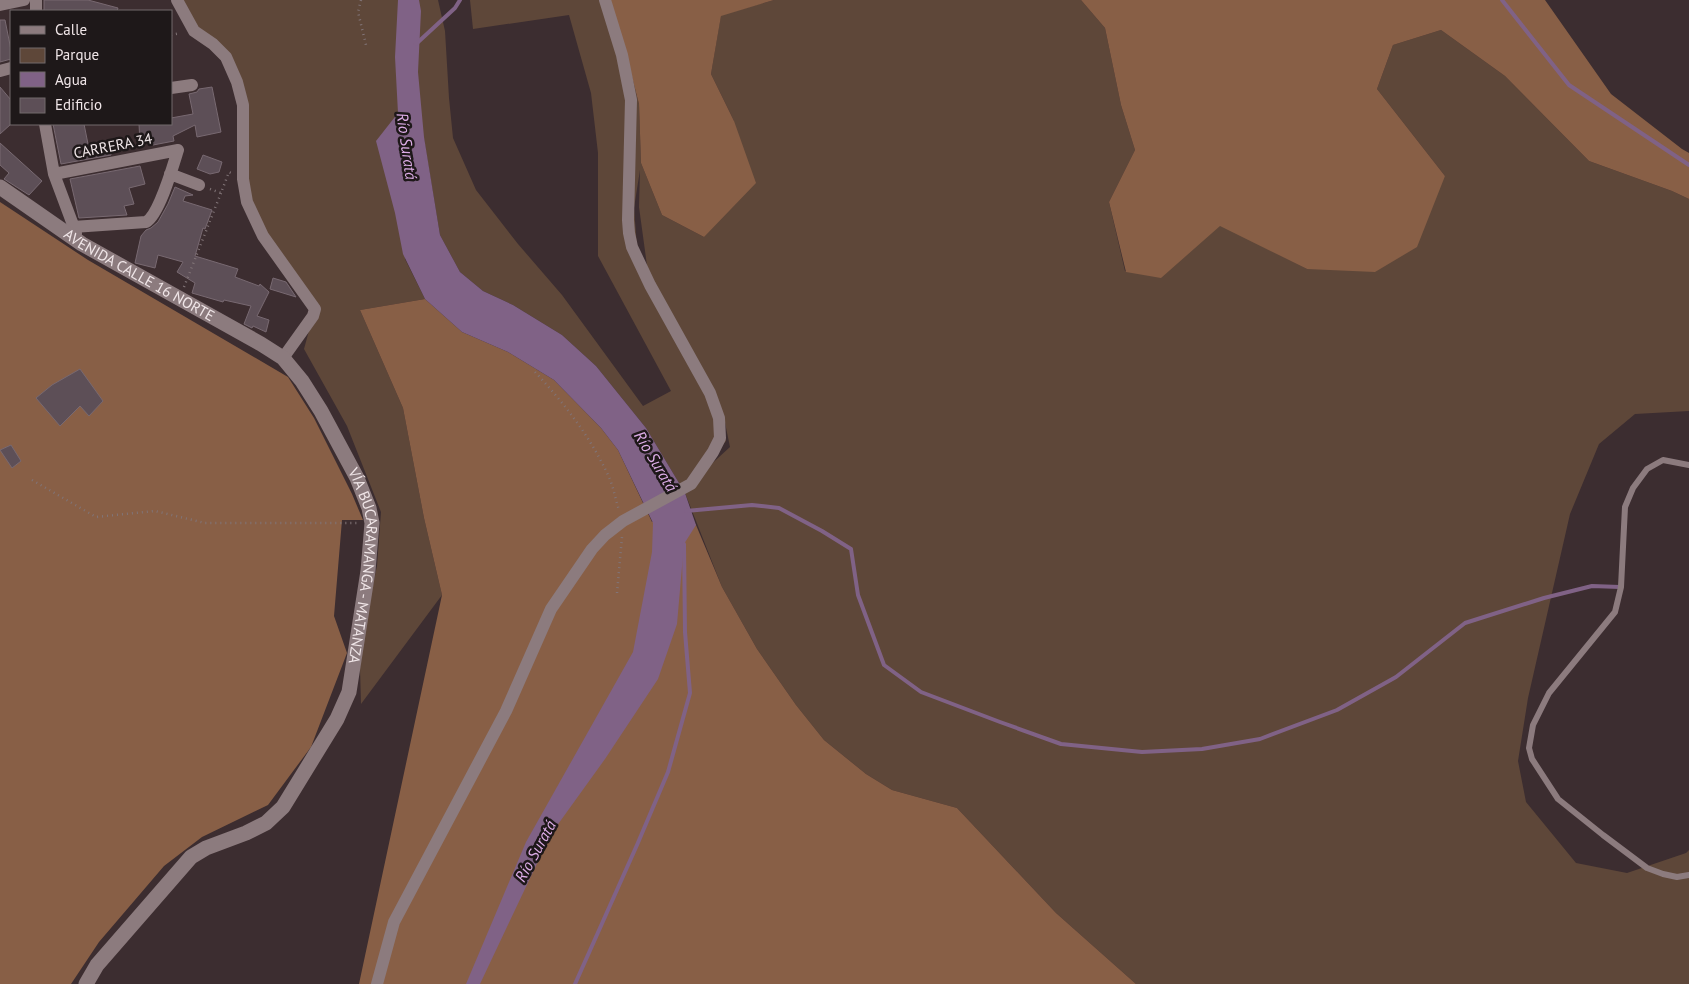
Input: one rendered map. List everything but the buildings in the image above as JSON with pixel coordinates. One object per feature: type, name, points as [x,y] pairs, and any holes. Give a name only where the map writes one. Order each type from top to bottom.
[{"type":"street","points":[[0,5],[24,0]]},
{"type":"street","points":[[177,0],[194,31],[213,44],[226,58],[243,105],[243,179],[247,202],[263,236],[316,309],[283,358]]},
{"type":"street","points":[[377,984],[394,922],[506,711],[551,609],[592,549],[605,535],[623,521],[690,484],[713,452],[720,438],[719,418],[710,393],[650,285],[632,247],[628,220],[631,100],[622,54],[605,0]]},
{"type":"street","points":[[172,88],[192,84]]},
{"type":"street","points":[[45,125],[54,174],[73,226],[82,244]]},
{"type":"street","name":"CARRERA 34","points":[[54,174],[178,150],[170,174]]},
{"type":"street","points":[[73,226],[146,222],[150,220],[158,208],[170,174],[199,185]]},
{"type":"street","name":"AVENIDA CALLE 16 NORTE","points":[[0,187],[82,244],[262,344],[283,358]]},
{"type":"street","name":"VÍA BUCARAMANGA - MATANZA","points":[[86,984],[97,965],[190,857],[206,848],[246,833],[266,823],[283,808],[337,719],[349,692],[368,571],[372,523],[369,508],[345,454],[313,397],[283,358]]},
{"type":"lane","points":[[1689,465],[1663,460],[1647,469],[1633,488],[1625,508],[1621,587],[1615,612],[1548,693],[1533,725],[1528,748],[1539,772],[1558,799],[1603,835],[1647,868],[1677,877],[1689,875]]},
{"type":"path","points":[[361,0],[358,12],[366,45]]},
{"type":"path","points":[[188,279],[229,172]]},
{"type":"path","points":[[199,185],[221,193]]},
{"type":"path","points":[[535,372],[557,396],[585,432],[608,474],[623,521],[616,593]]},
{"type":"path","points":[[32,480],[96,517],[155,511],[205,523],[372,523]]},
{"type":"green space","points":[[177,0],[438,0],[445,31],[453,138],[476,190],[518,244],[562,295],[643,406],[671,391],[598,256],[598,153],[591,93],[569,15],[473,29],[470,0],[603,0],[626,54],[639,104],[641,163],[662,215],[704,237],[734,121],[711,74],[721,15],[774,0],[1081,0],[1105,28],[1121,105],[1135,150],[1109,202],[1125,271],[1160,277],[1220,225],[1307,269],[1445,176],[1377,89],[1393,45],[1441,30],[1505,76],[1589,161],[1689,199],[1689,411],[1635,414],[1599,444],[1570,514],[1528,698],[1518,761],[1526,802],[1576,863],[1627,873],[1686,853],[1689,850],[1689,984],[1136,984],[1056,913],[957,808],[892,790],[866,774],[824,740],[796,705],[757,649],[722,587],[685,493],[646,428],[596,366],[562,335],[513,305],[483,291],[460,272],[440,235],[424,139],[405,259],[425,299],[360,310],[403,408],[424,518],[442,595],[361,704],[360,668],[368,609],[377,566],[381,512],[347,426],[304,349],[313,316],[246,201],[240,80],[194,31]],"holes":[[[640,170],[639,207],[649,280],[637,247],[634,208]],[[723,413],[730,447],[694,480],[726,441],[720,415]]]},
{"type":"shaded area","points":[[603,0],[774,0],[721,16],[711,74],[734,121],[756,183],[704,237],[662,215],[641,163],[639,104],[626,54]]},
{"type":"shaded area","points":[[1081,0],[1545,0],[1611,94],[1689,153],[1689,199],[1589,161],[1505,76],[1441,30],[1393,45],[1377,89],[1445,176],[1417,247],[1375,272],[1307,269],[1220,226],[1161,278],[1126,272],[1109,202],[1135,150],[1121,105],[1105,28]]},
{"type":"shaded area","points":[[0,202],[88,260],[288,377],[314,418],[363,520],[342,520],[334,616],[347,653],[311,747],[268,805],[202,837],[164,866],[99,942],[71,984],[0,984]]},
{"type":"shaded area","points":[[425,299],[462,332],[508,352],[554,380],[601,428],[618,450],[652,522],[686,511],[696,525],[722,587],[757,649],[796,705],[824,740],[866,774],[892,790],[957,808],[1056,913],[1136,984],[359,984],[442,595],[424,518],[403,408],[360,310]]},
{"type":"water","name":"Río Suratá","points":[[398,0],[419,0],[421,11],[418,72],[424,137],[440,235],[460,272],[483,291],[513,305],[562,335],[596,366],[646,428],[685,493],[696,525],[684,544],[677,624],[658,679],[605,759],[551,834],[480,984],[466,984],[526,842],[633,652],[652,552],[653,523],[618,450],[601,428],[554,380],[508,352],[462,332],[425,299],[403,254],[395,213],[376,141],[398,113],[395,57]]},
{"type":"waterway","points":[[416,44],[455,8],[460,0]]},
{"type":"waterway","points":[[1502,0],[1569,85],[1689,165]]},
{"type":"waterway","points":[[686,511],[752,505],[779,508],[851,549],[858,595],[884,665],[921,692],[1061,744],[1142,752],[1202,749],[1260,739],[1337,710],[1396,677],[1465,623],[1544,598],[1592,586],[1620,587]]},
{"type":"waterway","points":[[575,984],[668,772],[690,693],[685,632],[684,544]]}]
